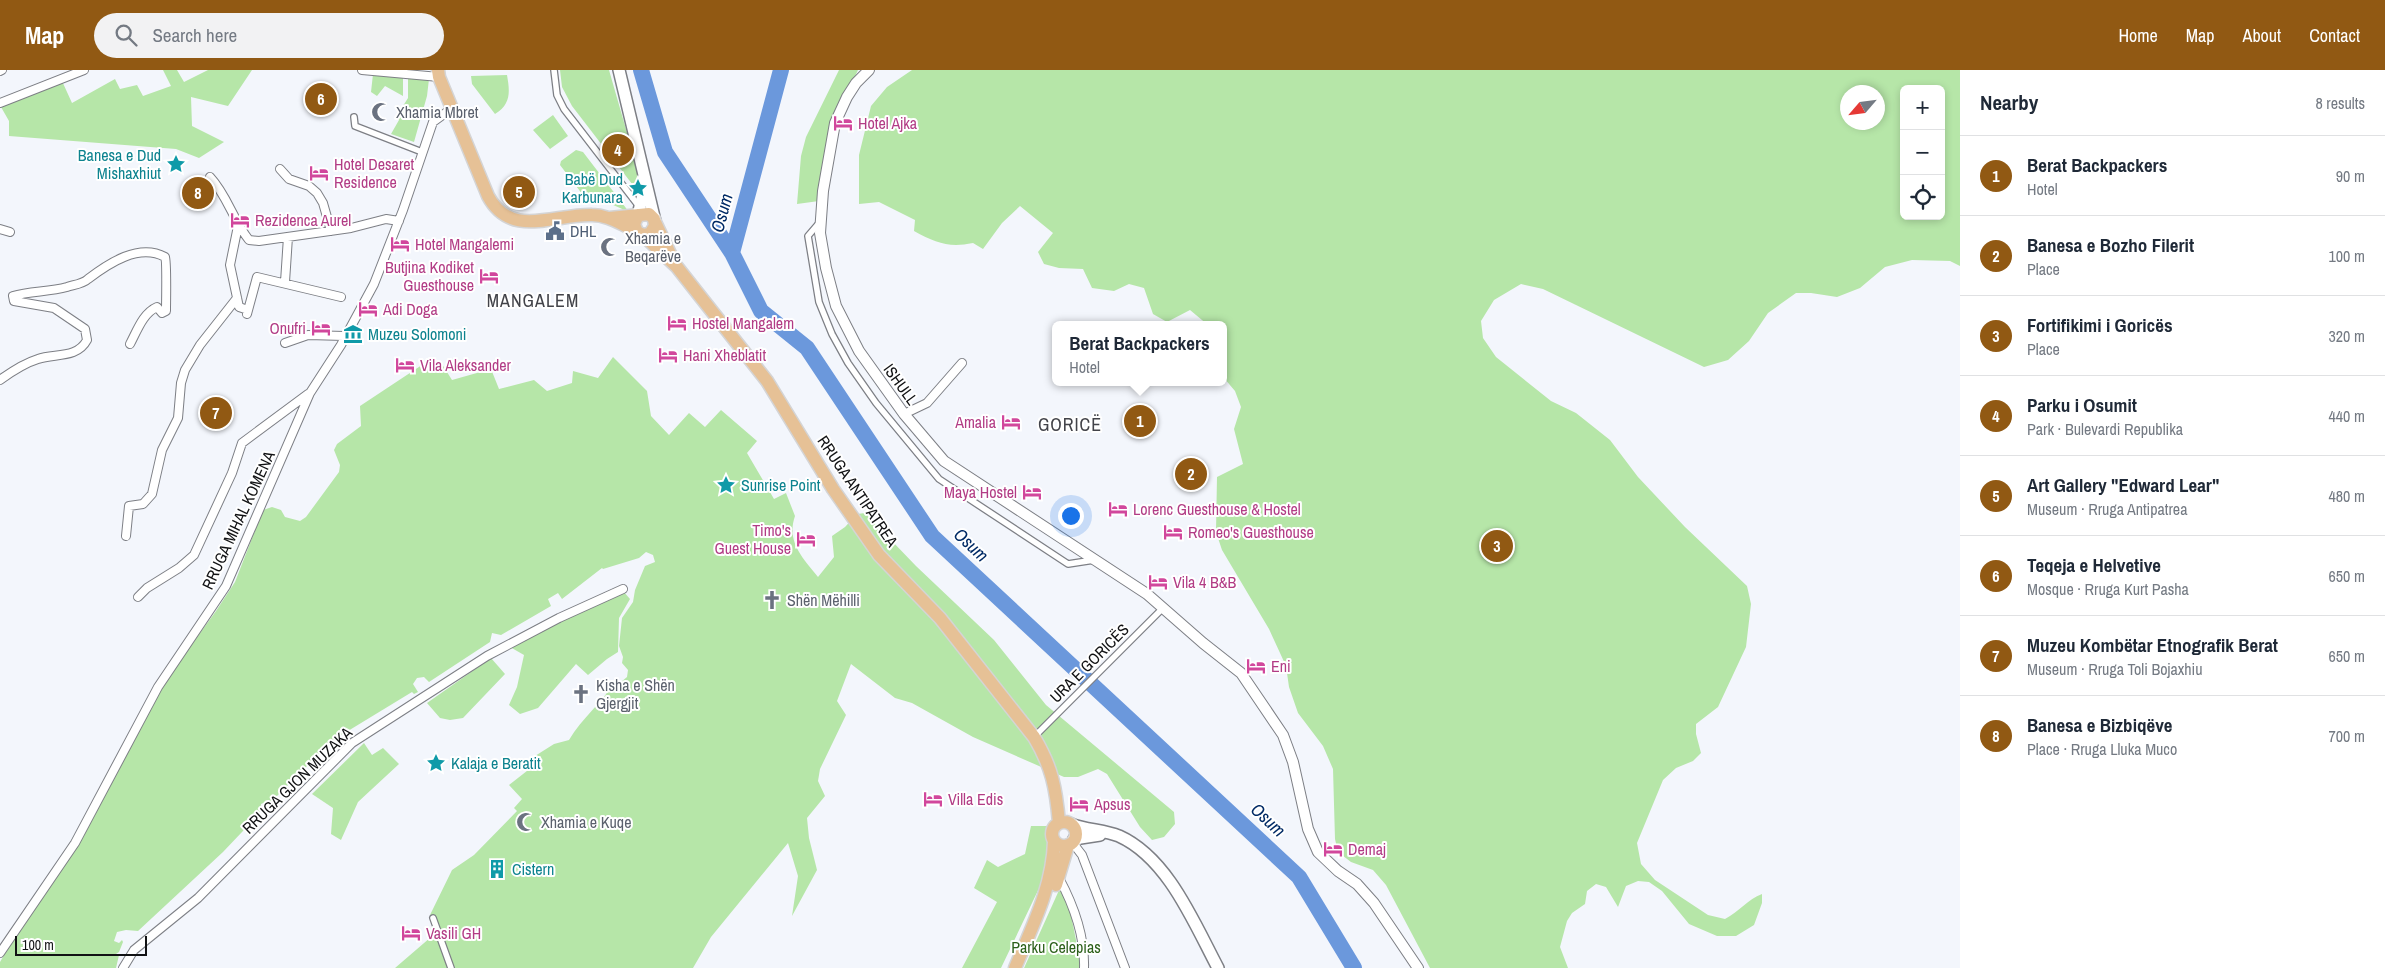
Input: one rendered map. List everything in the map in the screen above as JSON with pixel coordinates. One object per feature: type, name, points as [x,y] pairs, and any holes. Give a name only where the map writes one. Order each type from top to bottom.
[{"type":"main road","points":[[619,70],[646,179],[634,224],[639,232],[652,232],[655,222]]},
{"type":"main road","name":"RRUGA ANTIPATREA","points":[[439,74],[451,109],[495,209],[503,216],[523,222],[583,215],[610,218],[639,232],[677,267],[767,381],[833,489],[868,540],[912,591],[940,618],[1034,737],[1052,772],[1065,824],[1075,831],[1059,878],[1021,968]]},
{"type":"main road","points":[[610,218],[639,208],[649,214],[655,222],[677,267]]},
{"type":"main road","name":"RRUGA ANTIPATREA","points":[[1015,968],[1049,884],[1054,860],[1052,832],[1065,824]]},
{"type":"main road","points":[[1065,824],[1109,833],[1140,849],[1160,868],[1188,912],[1218,968]]},
{"type":"main road","points":[[1054,841],[1060,845],[1109,833]]},
{"type":"street","points":[[0,104],[84,70]]},
{"type":"street","points":[[362,70],[439,74]]},
{"type":"street","points":[[554,70],[557,95],[564,109],[639,208]]},
{"type":"street","points":[[856,83],[861,70]]},
{"type":"street","name":"ISHULL","points":[[869,70],[856,83],[847,97],[835,123],[823,191],[820,241],[842,322],[862,356],[904,414],[944,461],[1096,559],[1164,607],[1203,643],[1234,665],[1250,684],[1280,729],[1289,749],[1308,829],[1318,852],[1338,871],[1357,884],[1374,903],[1418,968]]},
{"type":"street","name":"RRUGA MIHAL KOMENA","points":[[0,953],[75,843],[161,682],[226,586],[310,392],[374,284],[399,220],[433,122],[451,109]]},
{"type":"street","points":[[354,117],[355,126],[422,152]]},
{"type":"street","points":[[280,168],[289,179],[309,186],[317,192],[323,203],[331,230]]},
{"type":"street","points":[[210,177],[223,195],[238,226],[249,240],[259,241],[386,220],[399,220]]},
{"type":"street","points":[[822,220],[808,236],[819,302],[828,326],[848,364],[917,455],[939,479],[955,491],[1068,564],[1096,559]]},
{"type":"street","points":[[238,226],[230,264],[239,307],[248,312],[256,277],[286,282],[318,293],[341,297]]},
{"type":"street","points":[[0,229],[10,232]]},
{"type":"street","points":[[286,282],[288,237]]},
{"type":"street","points":[[0,380],[39,358],[72,353],[87,340],[85,329],[58,310],[14,301],[13,296],[46,292],[82,282],[96,272],[135,253],[153,252],[165,257],[168,263],[165,276],[166,311],[162,313],[156,307],[150,311],[130,344]]},
{"type":"street","points":[[126,536],[129,506],[143,504],[153,492],[162,450],[178,418],[181,383],[185,370],[200,345],[237,298]]},
{"type":"street","points":[[285,343],[308,335],[344,336]]},
{"type":"street","points":[[904,414],[927,403],[962,363]]},
{"type":"street","points":[[138,597],[147,588],[180,568],[194,554],[232,473],[242,443],[310,392]]},
{"type":"street","name":"RRUGA GJON MUZAKA","points":[[123,968],[134,950],[198,898],[352,743],[487,656],[559,618],[623,589]]},
{"type":"street","name":"URA E GORICËS","points":[[1034,737],[1164,607]]},
{"type":"street","points":[[1071,842],[1082,855],[1125,968]]},
{"type":"street","points":[[1059,878],[1072,904],[1083,954],[1084,968]]},
{"type":"street","points":[[433,918],[450,968]]},
{"type":"green space","points":[[163,70],[177,70],[184,82],[208,70],[252,70],[228,106],[191,97],[192,126],[224,142],[199,158],[176,149],[9,136],[9,121],[1,107],[62,81],[72,103],[115,79],[120,89],[137,85],[143,96],[171,86]]},
{"type":"green space","points":[[560,70],[609,70],[642,185],[639,193],[572,106],[562,87]]},
{"type":"green space","points":[[839,70],[858,70],[833,123],[819,201],[797,204],[801,156],[806,137]]},
{"type":"green space","points":[[912,70],[1960,70],[1960,266],[1950,261],[1912,260],[1885,267],[1860,288],[1837,297],[1796,293],[1768,313],[1749,341],[1728,360],[1704,367],[1543,289],[1521,284],[1494,300],[1481,321],[1483,338],[1496,357],[1551,401],[1576,413],[1610,440],[1638,477],[1685,527],[1747,586],[1751,604],[1746,647],[1718,707],[1696,724],[1696,734],[1701,753],[1693,761],[1676,768],[1663,780],[1637,843],[1641,864],[1655,880],[1708,915],[1725,919],[1762,894],[1762,903],[1754,925],[1736,936],[1717,936],[1689,924],[1662,891],[1649,882],[1638,881],[1626,886],[1618,907],[1606,887],[1596,884],[1587,891],[1585,904],[1572,913],[1567,921],[1560,947],[1568,968],[1430,968],[1386,885],[1373,870],[1351,862],[1338,852],[1335,839],[1333,769],[1323,746],[1298,713],[1289,687],[1286,666],[1269,629],[1222,550],[1216,532],[1217,477],[1243,464],[1234,429],[1241,407],[1235,391],[1227,382],[1227,321],[1203,321],[1190,310],[1165,321],[1153,314],[1144,288],[1129,284],[1114,291],[1092,288],[1083,269],[1059,268],[1044,264],[1038,252],[1053,233],[1020,206],[1002,223],[983,249],[973,243],[950,245],[929,239],[914,231],[915,220],[879,202],[859,204],[859,155],[871,106],[887,87]]},
{"type":"green space","points":[[373,74],[403,77],[403,96],[385,86],[377,96],[371,92]]},
{"type":"green space","points":[[507,75],[509,87],[507,102],[495,114],[472,84],[471,76]]},
{"type":"green space","points":[[408,77],[429,79],[427,96],[414,142],[391,134],[399,120],[396,117],[408,98]]},
{"type":"green space","points":[[553,115],[568,136],[550,149],[533,130]]},
{"type":"green space","points":[[576,150],[583,152],[629,212],[611,204],[586,199],[560,165],[561,161]]},
{"type":"green space","points":[[613,357],[647,391],[651,416],[669,435],[689,413],[705,427],[721,410],[757,441],[747,453],[774,499],[786,493],[795,516],[793,525],[794,542],[818,577],[834,557],[832,536],[845,527],[857,514],[865,513],[916,566],[994,640],[1046,705],[1174,812],[1175,824],[1164,837],[1152,840],[1140,827],[1107,774],[1098,769],[1078,777],[1064,777],[973,737],[912,703],[895,698],[851,664],[837,701],[846,715],[820,769],[818,781],[825,796],[807,818],[809,838],[817,870],[792,916],[798,876],[788,843],[711,937],[693,968],[395,968],[438,931],[430,915],[452,870],[474,855],[517,811],[514,808],[522,799],[509,785],[532,767],[535,756],[554,744],[569,740],[615,681],[621,682],[627,677],[628,670],[622,663],[623,657],[619,646],[622,618],[633,602],[635,590],[645,566],[655,562],[653,555],[646,552],[639,558],[602,568],[562,599],[558,593],[548,599],[551,606],[501,635],[492,633],[490,642],[429,682],[424,677],[417,678],[413,684],[418,692],[414,694],[412,692],[343,734],[327,746],[269,804],[268,801],[261,804],[260,813],[223,852],[138,931],[126,930],[117,932],[114,941],[119,943],[122,940],[123,942],[119,952],[116,954],[119,955],[116,968],[0,968],[0,962],[163,684],[235,582],[263,510],[272,507],[281,510],[285,517],[300,521],[306,517],[339,472],[340,465],[334,450],[337,444],[361,426],[360,406],[431,359],[442,364],[452,380],[491,369],[499,389],[534,380],[547,391],[572,383],[573,371],[598,378]]},
{"type":"green space","points":[[623,591],[630,599],[619,618],[618,652],[588,675],[576,664],[538,708],[520,714],[509,705],[517,687],[524,655],[510,647]]},
{"type":"green space","points":[[491,658],[505,674],[463,718],[450,720],[440,718],[427,703]]},
{"type":"green space","points":[[364,743],[372,755],[383,748],[399,764],[358,802],[341,840],[331,834],[333,808],[312,794]]},
{"type":"green space","points":[[1031,826],[1051,826],[1043,880],[1001,968],[962,968],[997,902],[974,888],[987,860],[998,867],[1025,854]]},
{"type":"green space","name":"Parku Celepias","points":[[1060,888],[1069,905],[1080,960],[1079,968],[1024,968]]},
{"type":"waterway","points":[[641,70],[665,152],[732,253]]},
{"type":"waterway","name":"Osum","points":[[781,70],[732,253],[761,311],[807,348],[932,536],[1299,877],[1354,968]]},
{"type":"place","name":"Teqeja e Helvetive","points":[[321,99]]},
{"type":"place","name":"Xhamia Mbret","points":[[381,112]]},
{"type":"place","name":"Hotel Ajka","points":[[843,123]]},
{"type":"place","name":"Parku i Osumit","points":[[618,150]]},
{"type":"place","name":"Banesa e Dud Mishaxhiut","points":[[176,164]]},
{"type":"place","name":"Hotel Desaret Residence","points":[[319,173]]},
{"type":"place","name":"Babë Dud Karbunara","points":[[638,188]]},
{"type":"place","name":"Art Gallery \"Edward Lear\"","points":[[519,192]]},
{"type":"place","name":"Banesa e Bizbiqëve","points":[[198,193]]},
{"type":"place","name":"Rezidenca Aurel","points":[[240,220]]},
{"type":"place","name":"DHL","points":[[555,231]]},
{"type":"place","name":"Hotel Mangalemi","points":[[400,244]]},
{"type":"place","name":"Xhamia e Beqarëve","points":[[610,247]]},
{"type":"place","name":"Butjina Kodiket Guesthouse","points":[[489,276]]},
{"type":"place","name":"Adi Doga","points":[[368,309]]},
{"type":"place","name":"Hostel Mangalem","points":[[677,323]]},
{"type":"place","name":"Onufri","points":[[321,328]]},
{"type":"place","name":"Muzeu Solomoni","points":[[353,334]]},
{"type":"place","name":"Hani Xheblatit","points":[[668,355]]},
{"type":"place","name":"Vila Aleksander","points":[[405,365]]},
{"type":"place","name":"Muzeu Kombëtar Etnografik Berat","points":[[216,413]]},
{"type":"place","name":"Berat Backpackers","points":[[1140,421]]},
{"type":"place","name":"Amalia","points":[[1011,422]]},
{"type":"place","name":"Banesa e Bozho Filerit","points":[[1191,474]]},
{"type":"place","name":"Sunrise Point","points":[[726,485]]},
{"type":"place","name":"Maya Hostel","points":[[1032,492]]},
{"type":"place","name":"Lorenc Guesthouse & Hostel","points":[[1118,509]]},
{"type":"place","name":"Romeo's Guesthouse","points":[[1173,532]]},
{"type":"place","name":"Timo's Guest House","points":[[806,539]]},
{"type":"place","name":"Fortifikimi i Goricës","points":[[1497,546]]},
{"type":"place","name":"Vila 4 B&B","points":[[1158,582]]},
{"type":"place","name":"Shën Mëhilli","points":[[772,600]]},
{"type":"place","name":"Eni","points":[[1256,666]]},
{"type":"place","name":"Kisha e Shën Gjergjit","points":[[581,694]]},
{"type":"place","name":"Kalaja e Beratit","points":[[436,763]]},
{"type":"place","name":"Villa Edis","points":[[933,799]]},
{"type":"place","name":"Apsus","points":[[1079,804]]},
{"type":"place","name":"Xhamia e Kuqe","points":[[526,822]]},
{"type":"place","name":"Demaj","points":[[1333,849]]},
{"type":"place","name":"Cistern","points":[[497,869]]},
{"type":"place","name":"Vasili GH","points":[[411,933]]},
{"type":"district","name":"MANGALEM","points":[[533,301]]},
{"type":"district","name":"GORICË","points":[[1070,425]]}]
